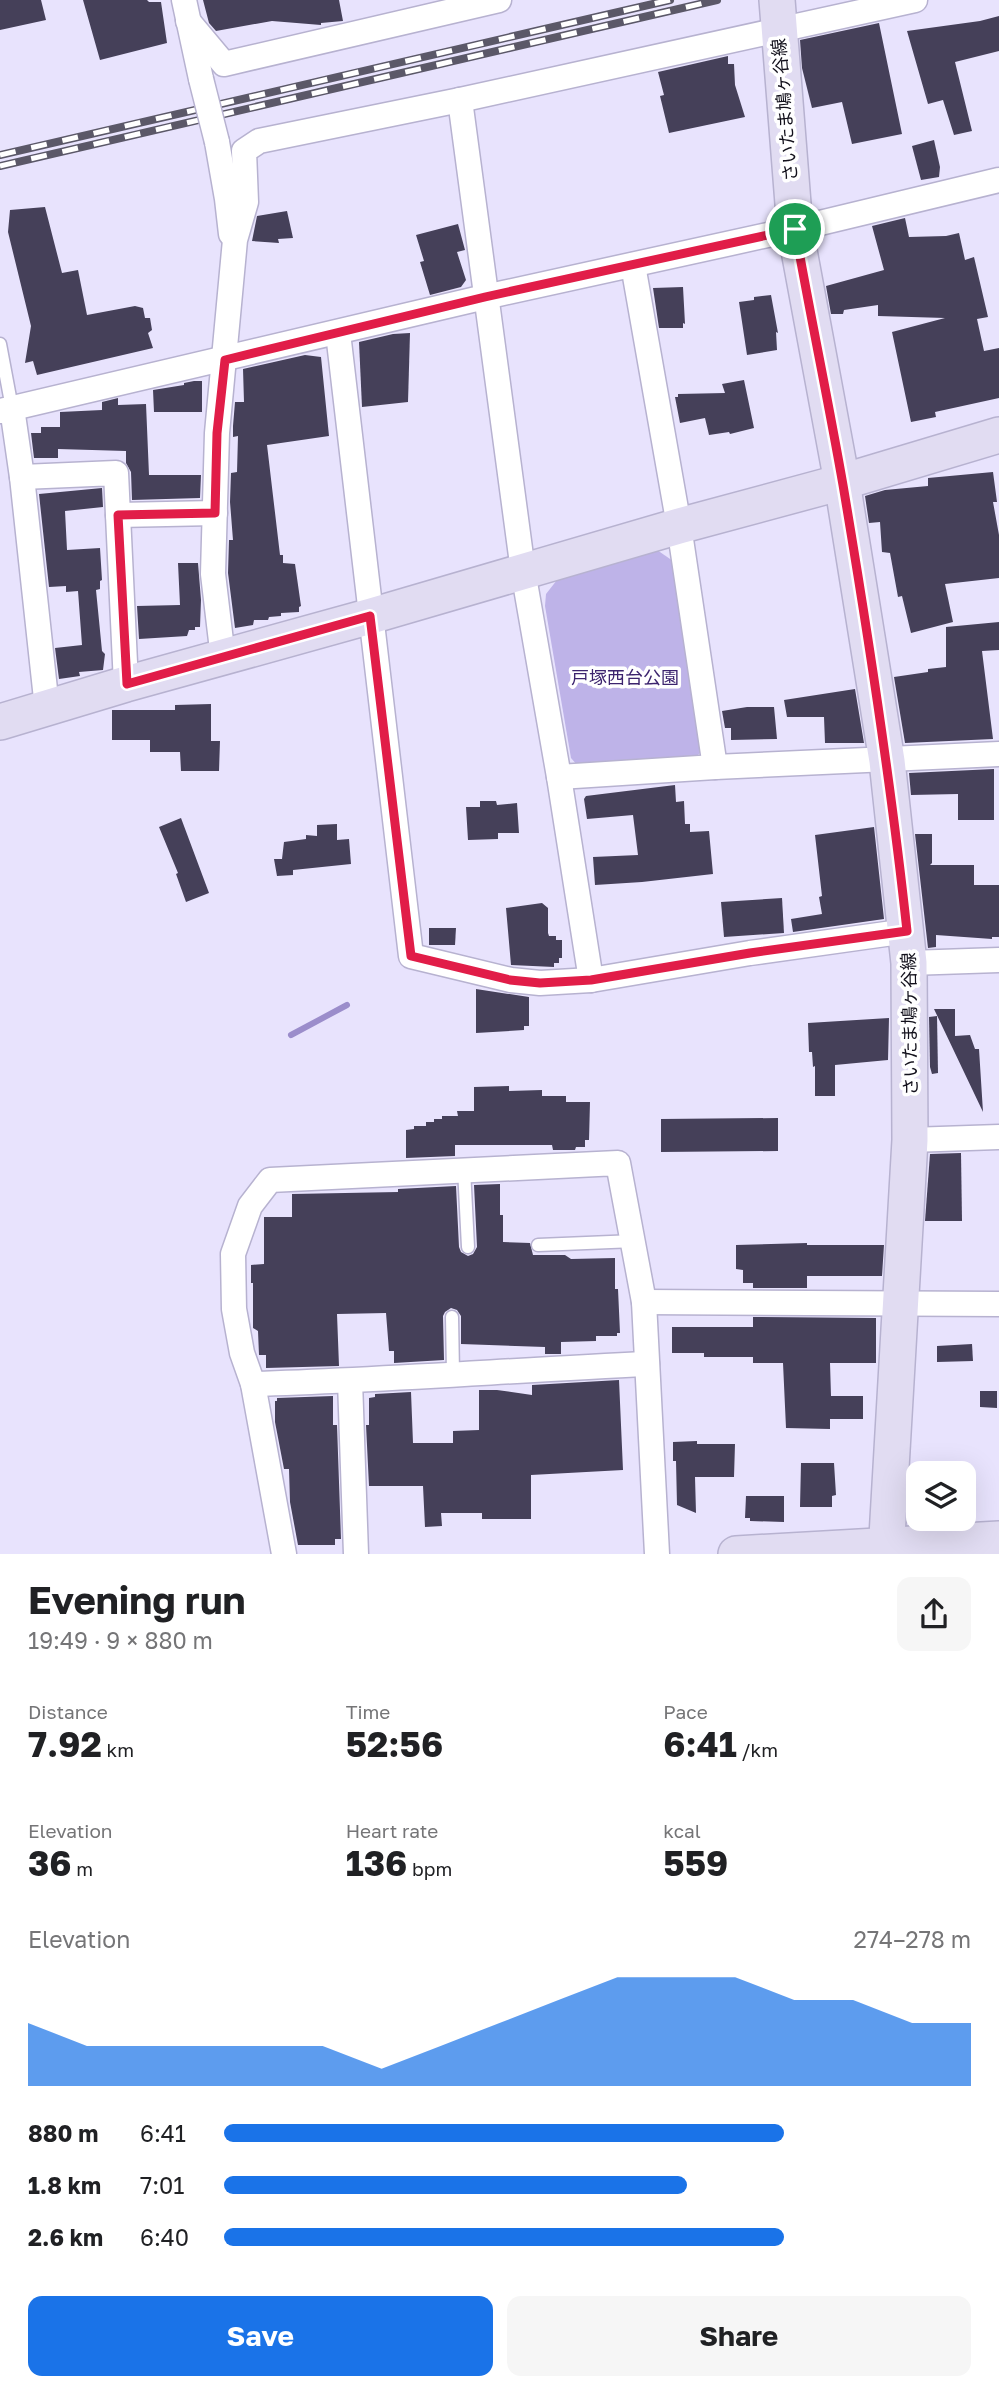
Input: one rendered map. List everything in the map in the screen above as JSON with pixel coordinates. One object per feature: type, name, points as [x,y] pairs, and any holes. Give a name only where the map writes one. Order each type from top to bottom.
[{"type":"main road","name":"さいたま鳩ヶ谷線","points":[[777,15],[795,229],[842,482],[887,761],[908,947],[910,1140],[886,1549]]},
{"type":"main road","points":[[0,722],[999,435]]},
{"type":"main road","points":[[736,1553],[886,1549],[999,1539]]},
{"type":"street","points":[[223,658],[213,574],[217,433],[235,240],[246,202],[244,151],[259,141],[460,100],[777,15],[915,0]]},
{"type":"street","points":[[186,10],[224,64],[492,1]]},
{"type":"street","points":[[186,10],[217,142],[230,231],[235,240]]},
{"type":"street","points":[[460,100],[523,571],[591,980]]},
{"type":"street","points":[[47,708],[22,477],[6,410],[999,180]]},
{"type":"street","points":[[633,265],[679,526],[715,767]]},
{"type":"street","points":[[338,333],[411,956],[510,980],[540,983],[591,980],[750,953],[908,947],[999,960]]},
{"type":"street","points":[[22,477],[116,473],[127,684]]},
{"type":"street","points":[[118,515],[215,513]]},
{"type":"street","points":[[559,777],[999,754]]},
{"type":"street","points":[[910,1140],[999,1137]]},
{"type":"street","points":[[284,1553],[253,1384],[242,1353],[234,1309],[233,1254],[250,1206],[270,1180],[618,1163],[635,1241],[644,1302],[657,1553]]},
{"type":"street","points":[[644,1302],[999,1304]]},
{"type":"street","points":[[253,1384],[647,1364]]},
{"type":"street","points":[[350,1381],[356,1553]]},
{"type":"lane","points":[[0,344],[6,410]]},
{"type":"lane","points":[[464,1169],[468,1247]]},
{"type":"lane","points":[[538,1245],[635,1241]]},
{"type":"lane","points":[[452,1317],[453,1373]]},
{"type":"green space","name":"戸塚西台公園","points":[[657,550],[673,561],[704,749],[692,761],[578,766],[571,758],[545,606],[546,594],[557,580]]},
{"type":"building","points":[[0,0],[41,0],[46,20],[0,30]]},
{"type":"building","points":[[83,0],[161,2],[167,43],[100,60]]},
{"type":"building","points":[[203,0],[339,0],[343,21],[321,25],[272,21],[216,31],[209,23]]},
{"type":"building","points":[[999,16],[999,51],[955,62],[972,131],[954,135],[943,100],[928,104],[907,31]]},
{"type":"building","points":[[879,23],[902,134],[852,144],[842,102],[812,108],[802,68],[800,40]]},
{"type":"building","points":[[728,56],[728,64],[734,64],[735,85],[745,117],[669,133],[660,96],[664,95],[658,72]]},
{"type":"building","points":[[934,140],[940,167],[939,177],[921,180],[912,146]]},
{"type":"building","points":[[45,207],[62,273],[78,270],[87,315],[135,306],[143,308],[145,318],[150,318],[152,330],[148,333],[153,348],[37,375],[33,361],[25,363],[31,326],[8,232],[10,210]]},
{"type":"building","points":[[287,211],[293,238],[278,239],[279,243],[252,241],[257,216]]},
{"type":"building","points":[[905,218],[909,237],[959,233],[965,260],[974,257],[988,317],[977,319],[984,351],[999,348],[999,398],[935,412],[936,417],[911,422],[892,332],[945,318],[878,316],[878,305],[844,310],[843,314],[831,314],[826,286],[884,270],[872,226]]},
{"type":"building","points":[[458,224],[465,250],[457,252],[466,280],[461,287],[430,295],[420,262],[424,261],[416,235]]},
{"type":"building","points":[[683,287],[683,328],[659,328],[653,288]]},
{"type":"building","points":[[771,295],[778,333],[776,332],[777,350],[747,355],[739,302]]},
{"type":"building","points":[[410,333],[408,402],[362,407],[359,342]]},
{"type":"building","points":[[305,355],[321,357],[329,436],[267,445],[280,555],[283,555],[283,563],[295,564],[301,606],[299,612],[281,613],[281,616],[254,620],[253,625],[235,628],[228,573],[229,540],[233,540],[230,502],[231,473],[237,472],[238,436],[233,437],[235,402],[244,402],[243,369]]},
{"type":"building","points":[[744,380],[754,428],[730,434],[709,435],[705,418],[680,423],[675,397],[678,397],[678,394],[725,393],[722,384]]},
{"type":"building","points":[[202,381],[202,412],[154,412],[153,390]]},
{"type":"building","points":[[118,398],[118,405],[146,404],[149,475],[201,475],[200,498],[132,500],[131,472],[126,463],[126,451],[58,449],[58,458],[34,458],[31,433],[41,433],[41,427],[60,427],[60,412],[102,410],[102,402]]},
{"type":"building","points":[[993,472],[997,502],[993,502],[999,535],[999,578],[945,584],[953,622],[911,633],[902,596],[898,597],[890,553],[882,552],[880,522],[869,523],[865,496],[885,490],[928,486],[928,478]]},
{"type":"building","points":[[102,488],[103,507],[65,511],[67,550],[100,548],[102,580],[100,589],[96,590],[102,651],[105,654],[103,670],[79,672],[80,676],[59,679],[55,648],[82,645],[78,591],[66,592],[66,586],[49,587],[39,494]]},
{"type":"building","points":[[178,563],[198,563],[200,627],[189,630],[187,636],[139,639],[137,606],[180,605]]},
{"type":"building","points":[[999,622],[999,650],[982,651],[993,739],[905,743],[894,677],[946,667],[946,627]]},
{"type":"building","points":[[855,689],[864,743],[825,743],[824,717],[787,717],[784,700]]},
{"type":"building","points":[[211,704],[211,741],[220,741],[219,771],[181,771],[180,752],[150,752],[150,740],[112,740],[112,710],[175,710],[175,705]]},
{"type":"building","points":[[774,707],[777,739],[731,740],[731,728],[725,728],[722,711]]},
{"type":"building","points":[[994,769],[994,820],[958,820],[958,794],[911,795],[909,773]]},
{"type":"building","points":[[675,785],[676,802],[684,801],[685,824],[690,824],[690,832],[709,831],[713,874],[595,885],[593,857],[638,855],[633,815],[587,819],[584,799],[586,796]]},
{"type":"building","points":[[480,801],[496,801],[497,805],[517,803],[519,833],[498,833],[498,839],[468,840],[466,807],[480,807]]},
{"type":"building","points":[[181,818],[209,893],[186,902],[176,874],[178,873],[159,827]]},
{"type":"building","points":[[337,824],[337,840],[349,839],[351,864],[293,870],[293,875],[277,876],[274,859],[282,859],[284,842],[306,839],[306,835],[317,836],[317,825]]},
{"type":"building","points":[[874,827],[884,919],[793,932],[791,919],[822,914],[815,835]]},
{"type":"building","points":[[915,834],[932,834],[930,865],[974,865],[974,885],[999,885],[999,937],[992,939],[936,935],[936,947],[928,948]]},
{"type":"building","points":[[782,898],[784,933],[724,937],[721,902]]},
{"type":"building","points":[[542,903],[548,908],[549,936],[562,940],[562,958],[559,958],[559,963],[554,963],[554,967],[511,965],[506,908]]},
{"type":"building","points":[[429,928],[456,928],[455,945],[429,945]]},
{"type":"building","points":[[476,989],[529,997],[529,1026],[524,1026],[524,1030],[476,1033]]},
{"type":"building","points":[[934,1009],[955,1009],[955,1036],[970,1035],[975,1049],[979,1049],[983,1112]]},
{"type":"building","points":[[937,1016],[938,1073],[932,1074],[929,1017]]},
{"type":"building","points":[[889,1018],[888,1060],[835,1065],[835,1096],[815,1096],[815,1066],[813,1067],[812,1052],[809,1052],[808,1023]]},
{"type":"building","points":[[509,1086],[509,1091],[542,1090],[542,1096],[566,1096],[566,1102],[590,1102],[589,1140],[585,1140],[585,1147],[553,1150],[552,1145],[455,1145],[455,1156],[406,1158],[406,1130],[414,1129],[414,1126],[426,1126],[426,1122],[442,1119],[442,1116],[458,1116],[457,1111],[474,1111],[474,1087]]},
{"type":"building","points":[[778,1118],[778,1151],[661,1152],[661,1119]]},
{"type":"building","points":[[961,1153],[962,1221],[925,1221],[930,1154]]},
{"type":"building","points":[[500,1184],[503,1242],[530,1243],[533,1255],[565,1255],[571,1259],[615,1258],[620,1333],[617,1333],[617,1336],[596,1336],[596,1341],[561,1342],[561,1354],[545,1354],[545,1347],[461,1344],[461,1316],[457,1310],[451,1308],[443,1316],[444,1360],[394,1363],[394,1351],[389,1351],[386,1313],[337,1314],[339,1366],[266,1368],[266,1355],[259,1355],[258,1331],[253,1328],[251,1265],[264,1264],[264,1217],[292,1217],[292,1194],[398,1192],[398,1189],[456,1186],[459,1247],[461,1252],[468,1256],[473,1254],[477,1247],[474,1185]]},
{"type":"building","points":[[736,1245],[884,1245],[882,1276],[807,1276],[807,1288],[753,1288],[753,1283],[743,1283],[743,1270],[736,1269]]},
{"type":"building","points":[[753,1317],[876,1318],[876,1363],[830,1363],[831,1396],[863,1396],[863,1419],[830,1419],[830,1429],[786,1428],[783,1363],[753,1363],[753,1357],[704,1357],[704,1353],[672,1353],[672,1327],[753,1327]]},
{"type":"building","points":[[972,1344],[973,1361],[937,1362],[937,1346]]},
{"type":"building","points":[[619,1380],[623,1470],[531,1475],[531,1519],[482,1519],[482,1513],[441,1513],[442,1526],[425,1527],[423,1486],[369,1486],[366,1425],[369,1425],[369,1398],[375,1397],[375,1394],[411,1392],[413,1443],[453,1443],[453,1431],[479,1430],[479,1390],[532,1395],[532,1385]]},
{"type":"building","points":[[980,1391],[997,1391],[997,1408],[980,1407]]},
{"type":"building","points":[[333,1396],[333,1425],[337,1425],[341,1539],[335,1539],[335,1545],[298,1545],[290,1502],[289,1469],[284,1469],[275,1422],[275,1401],[277,1398]]},
{"type":"building","points":[[697,1441],[697,1444],[735,1444],[734,1477],[695,1477],[696,1513],[677,1505],[673,1442]]},
{"type":"building","points":[[801,1463],[834,1463],[836,1495],[832,1496],[832,1507],[800,1507]]},
{"type":"building","points":[[746,1496],[784,1496],[784,1522],[750,1521],[750,1518],[745,1518]]},
{"type":"waterway","points":[[291,1035],[347,1005]]},
{"type":"railway","points":[[0,155],[670,0]]},
{"type":"railway","points":[[0,166],[717,0]]},
{"type":"route","points":[[795,229],[842,482],[887,761],[907,931],[750,953],[591,980],[540,983],[510,980],[411,956],[370,616],[127,684],[118,515],[215,513],[217,433],[225,360],[485,297],[795,229]]}]
